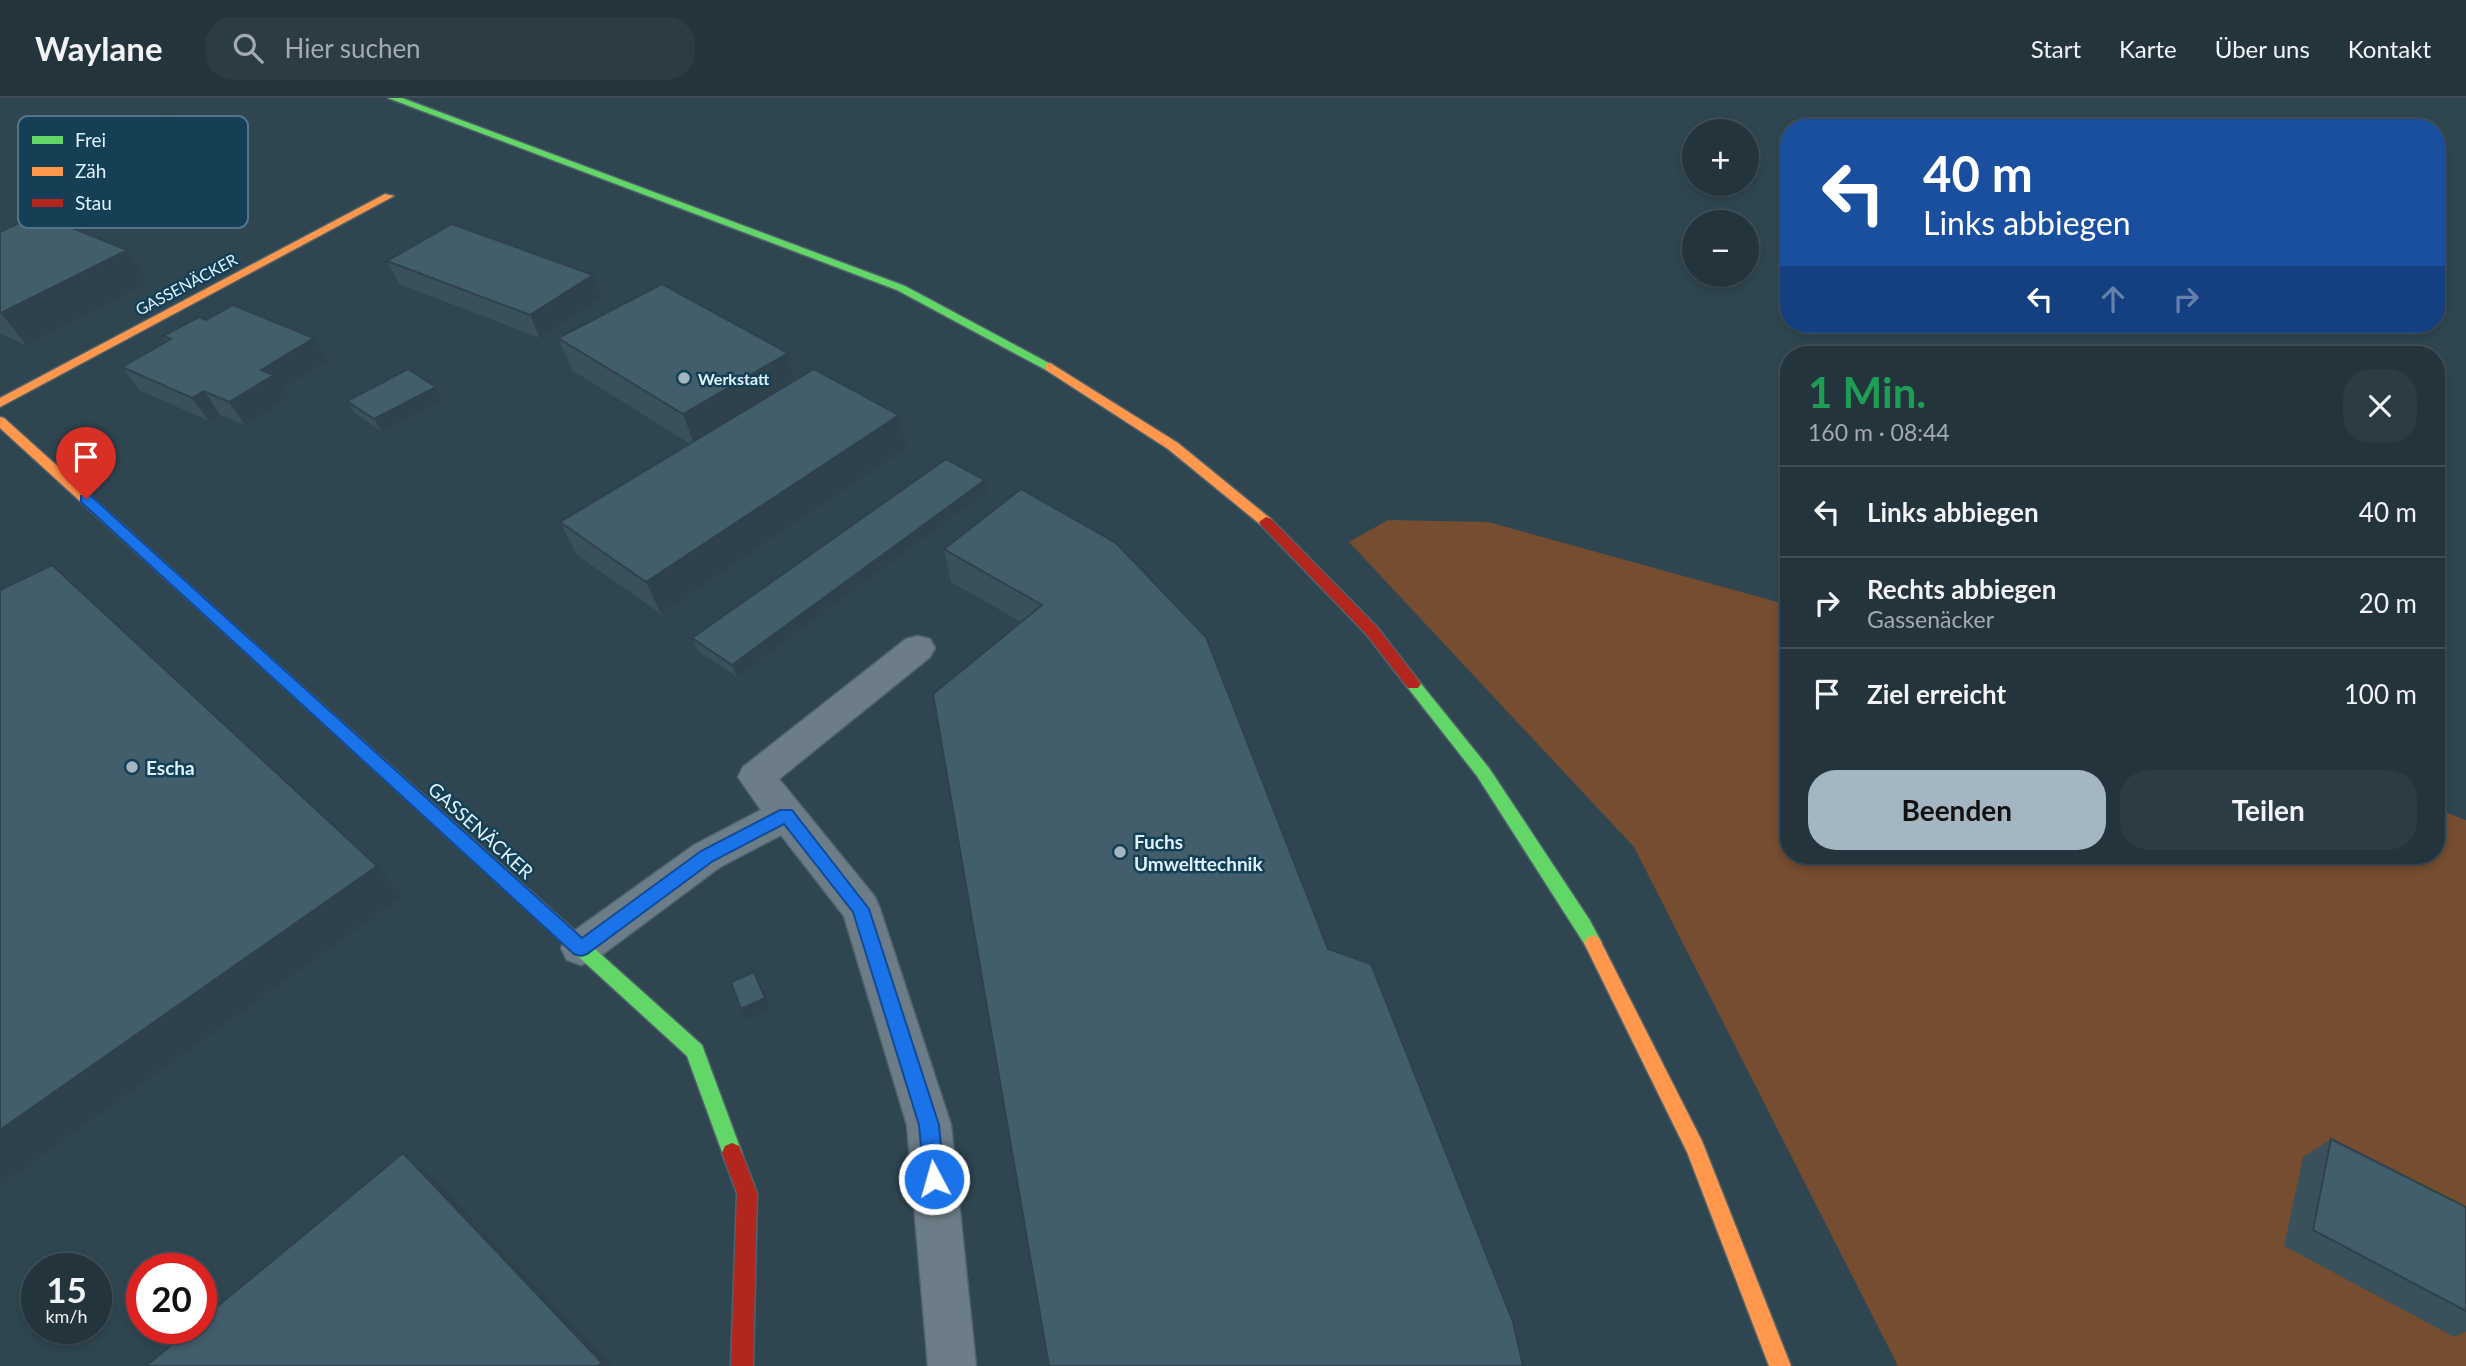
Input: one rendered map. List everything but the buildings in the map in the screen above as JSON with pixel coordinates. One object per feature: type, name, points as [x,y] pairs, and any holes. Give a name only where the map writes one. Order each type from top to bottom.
[{"type":"main road","points":[[393,98],[901,288],[1069,378],[1173,446],[1278,532],[1372,631],[1483,772],[1583,924],[1695,1148],[1780,1366]]},
{"type":"main road","name":"GASSENÄCKER","points":[[0,403],[389,196]]},
{"type":"main road","name":"GASSENÄCKER","points":[[0,421],[695,1051],[747,1193],[742,1366]]},
{"type":"lane","points":[[918,648],[756,777],[860,909],[929,1125],[952,1366]]},
{"type":"lane","points":[[581,948],[707,856],[786,815]]},
{"type":"shaded area","points":[[1388,520],[1488,522],[1780,603],[1780,864],[2445,864],[2445,812],[2466,820],[2466,1366],[1898,1366],[1634,847],[1349,542]]},
{"type":"traffic: fast","points":[[393,98],[901,288],[1050,367]]},
{"type":"traffic: fast","points":[[260,657],[695,1051],[732,1153]]},
{"type":"traffic: fast","points":[[1413,684],[1483,772],[1593,943]]},
{"type":"traffic: slow","points":[[0,403],[389,196]]},
{"type":"traffic: slow","points":[[1050,367],[1173,446],[1266,522]]},
{"type":"traffic: slow","points":[[0,421],[260,657]]},
{"type":"traffic: slow","points":[[1593,943],[1695,1148],[1780,1366]]},
{"type":"traffic: jam","points":[[1266,522],[1372,631],[1413,684]]},
{"type":"traffic: jam","points":[[732,1153],[747,1193],[742,1366]]},
{"type":"place","name":"Werkstatt","points":[[684,378]]},
{"type":"place","name":"Escha","points":[[132,767]]},
{"type":"place","name":"Fuchs Umwelttechnik","points":[[1120,852]]},
{"type":"route","points":[[86,499],[581,948],[707,856],[786,815],[860,909],[929,1125],[934,1179]]}]
